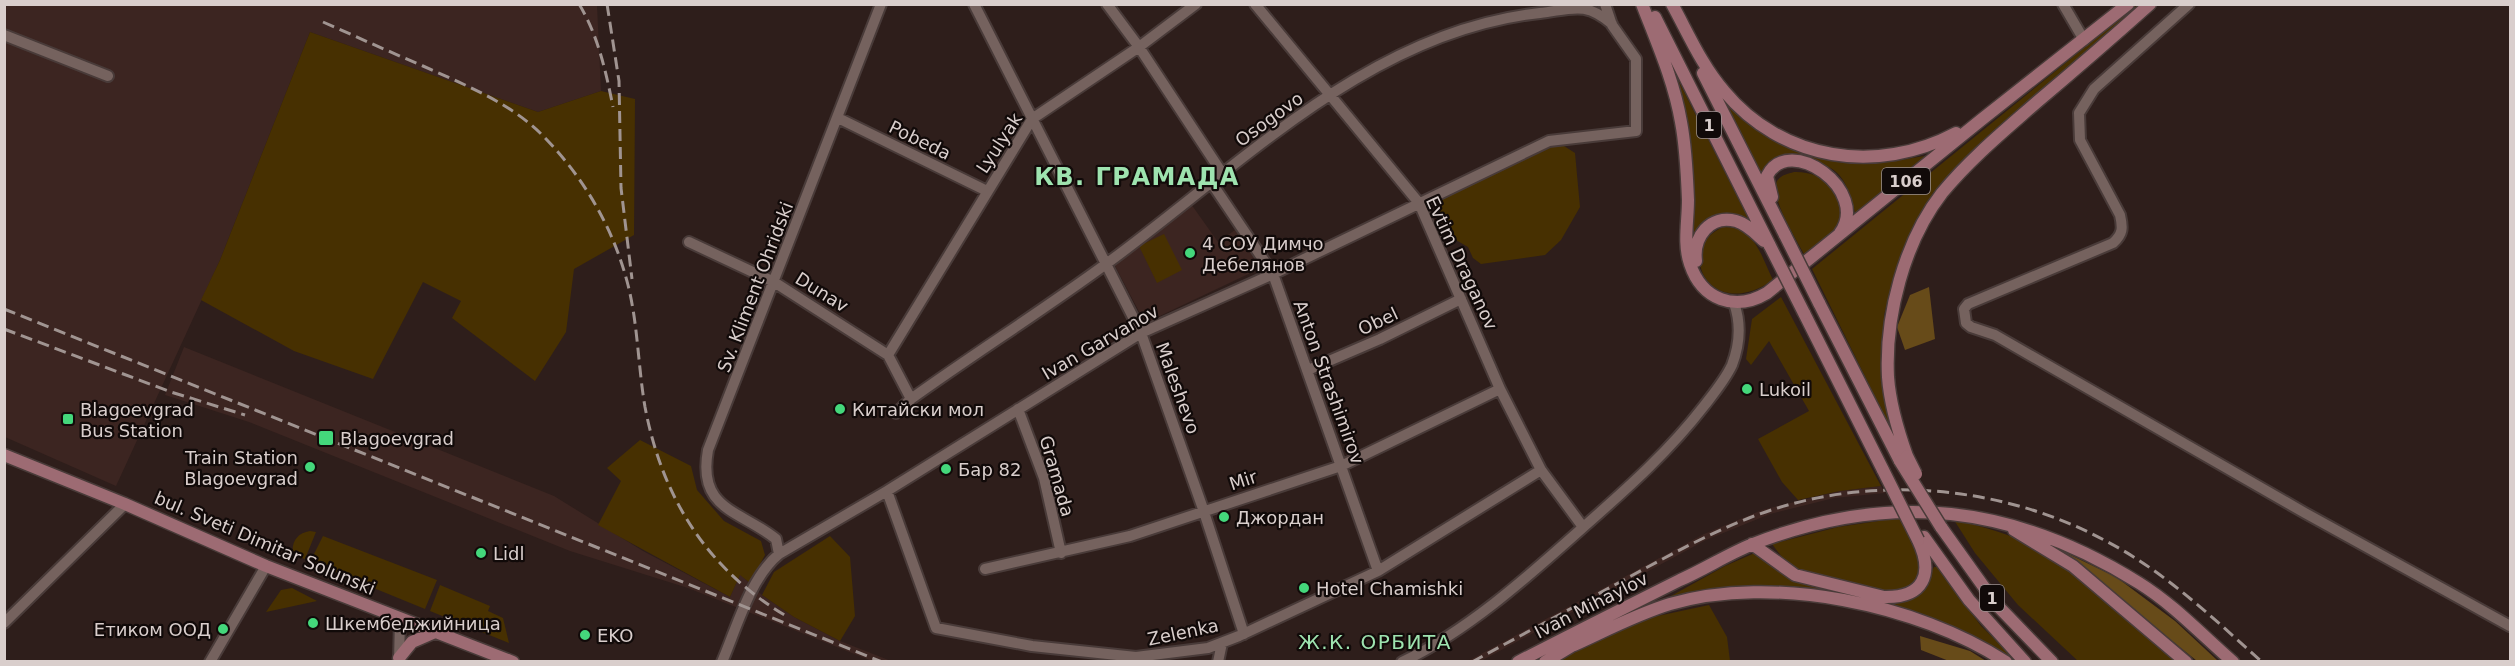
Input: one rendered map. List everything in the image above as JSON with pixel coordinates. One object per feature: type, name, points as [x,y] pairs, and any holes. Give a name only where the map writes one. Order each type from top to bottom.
[{"type":"main road","points":[[1642,4],[1669,75],[1681,119],[1686,163],[1690,265],[1714,297],[1734,303]]},
{"type":"main road","name":"1","points":[[1648,4],[1883,470],[1921,538],[1969,600],[2025,662]]},
{"type":"main road","points":[[1670,4],[1713,77],[1729,97],[1762,126],[1807,150],[1856,158],[1899,154],[1939,142],[1981,120]]},
{"type":"main road","name":"1","points":[[1670,4],[1819,303],[1941,527],[1996,604],[2052,662]]},
{"type":"main road","name":"106","points":[[1734,303],[1748,302],[1767,293],[2128,4]]},
{"type":"main road","points":[[1903,459],[1890,392],[1889,347],[1900,280],[1922,226],[1941,194],[1980,151],[2150,4]]},
{"type":"main road","points":[[1785,235],[1767,177],[1773,168],[1779,165],[1801,162],[1816,167],[1830,176],[1842,195],[1846,222],[1842,232],[1831,243]]},
{"type":"main road","points":[[1699,280],[1696,243],[1706,228],[1714,223],[1735,221],[1751,230],[1770,246]]},
{"type":"main road","name":"bul. Sveti Dimitar Solunski","points":[[4,455],[125,504],[266,566],[513,662]]},
{"type":"main road","name":"Ivan Mihaylov","points":[[1518,662],[1617,610],[1752,544],[1800,528],[1849,518],[1901,512],[1964,514]]},
{"type":"main road","points":[[1964,514],[2015,531],[2063,560],[2186,662]]},
{"type":"main road","points":[[1964,514],[1994,519],[2033,531],[2125,575],[2159,599],[2232,662]]},
{"type":"main road","points":[[1752,544],[1786,570],[1805,579],[1884,597],[1894,597],[1911,593],[1923,580],[1926,563],[1921,538]]},
{"type":"main road","name":"Ivan Mihaylov","points":[[1545,662],[1680,581]]},
{"type":"main road","points":[[1574,645],[1670,604],[1717,594],[1769,591],[1815,595],[1889,611],[1944,629],[2006,662]]},
{"type":"main road","points":[[399,660],[412,642],[435,632]]},
{"type":"street","name":"Sv. Kliment Ohridski","points":[[780,554],[776,539],[718,502],[713,496],[706,475],[708,450],[881,4]]},
{"type":"street","name":"Maleshevo","points":[[974,4],[1141,333],[1204,511],[1244,634]]},
{"type":"street","points":[[1107,4],[1139,47],[1222,173]]},
{"type":"street","name":"Lyulyak","points":[[888,355],[1032,119],[1139,47],[1196,4]]},
{"type":"street","name":"Evtim Draganov","points":[[1255,4],[1419,203],[1500,389],[1541,470],[1583,527]]},
{"type":"street","points":[[1605,4],[1612,25]]},
{"type":"street","points":[[2063,4],[2084,40]]},
{"type":"street","points":[[2189,4],[2094,89],[2079,113],[2080,140],[2120,215],[2123,228],[2121,236],[2113,243],[1968,304],[1964,309],[1966,323],[1995,335],[2305,513],[2511,626]]},
{"type":"street","points":[[1580,6],[1597,11],[1612,25]]},
{"type":"street","name":"Osogovo","points":[[896,413],[911,399],[1106,264],[1222,173],[1330,94],[1385,62],[1478,25],[1580,6]]},
{"type":"street","name":"Ivan Garvanov","points":[[722,662],[751,591],[770,562],[780,554],[887,491],[1141,333],[1273,274],[1549,141],[1636,131],[1636,59],[1612,25]]},
{"type":"street","points":[[4,35],[108,76]]},
{"type":"street","name":"Pobeda","points":[[838,118],[987,191]]},
{"type":"street","name":"Anton Strashimirov","points":[[1211,182],[1273,274],[1378,571]]},
{"type":"street","name":"Dunav","points":[[689,242],[774,282],[888,355],[911,399]]},
{"type":"street","name":"Obel","points":[[1308,370],[1380,339],[1461,299]]},
{"type":"street","points":[[1402,662],[1428,650],[1490,605],[1583,527],[1669,449],[1724,381],[1733,362],[1740,321],[1734,303]]},
{"type":"street","name":"Mir","points":[[985,569],[1130,537],[1341,466],[1500,389]]},
{"type":"street","name":"Gramada","points":[[1018,409],[1044,478],[1061,553]]},
{"type":"street","name":"Zelenka","points":[[887,491],[936,628],[1032,646],[1136,657],[1208,648],[1244,634],[1378,571],[1541,470]]},
{"type":"street","points":[[4,623],[125,504]]},
{"type":"street","points":[[210,662],[266,566]]},
{"type":"street","points":[[399,618],[399,660]]},
{"type":"street","points":[[1218,662],[1222,643]]},
{"type":"shaded area","points":[[5,5],[597,5],[601,91],[538,112],[310,32],[220,260],[116,486],[5,437]]},
{"type":"shaded area","points":[[2137,5],[2143,5],[2041,96],[1981,143],[1933,193],[1914,226],[1896,268],[1884,315],[1883,363],[1889,425],[1812,269]]},
{"type":"shaded area","points":[[310,32],[538,112],[601,91],[635,99],[634,235],[574,269],[566,332],[535,381],[452,318],[461,301],[423,282],[373,379],[294,351],[201,300],[220,260]]},
{"type":"shaded area","points":[[1675,74],[1749,220],[1732,214],[1718,214],[1706,220],[1694,234],[1681,98]]},
{"type":"shaded area","points":[[1721,98],[1773,139],[1811,156],[1854,163],[1884,162],[1932,155],[1856,216],[1843,180],[1828,166],[1811,160],[1777,159],[1769,163],[1760,176]]},
{"type":"shaded area","points":[[1554,146],[1564,146],[1575,153],[1580,207],[1561,240],[1545,255],[1481,264],[1473,258],[1468,247],[1456,240],[1450,226],[1438,214],[1434,202]]},
{"type":"shaded area","points":[[1794,172],[1816,176],[1824,181],[1831,187],[1840,205],[1841,227],[1805,256],[1780,208],[1777,197],[1777,181],[1780,177]]},
{"type":"shaded area","name":"4 СОУ Димчо Дебелянов","points":[[1191,204],[1218,242],[1235,230],[1261,268],[1145,323],[1114,264]]},
{"type":"shaded area","points":[[1723,227],[1743,231],[1750,237],[1756,244],[1773,280],[1751,291],[1732,293],[1716,288],[1706,278],[1700,265],[1701,251],[1708,237]]},
{"type":"shaded area","points":[[1164,234],[1182,270],[1157,283],[1139,246]]},
{"type":"shaded area","points":[[1929,287],[1935,339],[1905,350],[1897,327],[1910,295]]},
{"type":"shaded area","points":[[1781,297],[1881,486],[1840,491],[1798,500],[1782,482],[1758,439],[1809,411],[1769,341],[1751,365],[1746,359],[1752,319]]},
{"type":"shaded area","points":[[184,347],[554,496],[643,551],[730,597],[740,574],[762,595],[794,617],[840,641],[891,661],[872,661],[688,588],[570,551],[249,422],[165,395]]},
{"type":"shaded area","points":[[640,440],[691,466],[697,490],[724,521],[761,541],[765,555],[750,583],[740,575],[730,597],[598,525],[621,481],[607,468]]},
{"type":"shaded area","points":[[1881,486],[1885,493],[1834,498],[1770,514],[1706,540],[1481,661],[1466,662],[1704,534],[1762,510],[1840,491]]},
{"type":"shaded area","points":[[1899,518],[1915,542],[1923,562],[1922,572],[1918,579],[1913,586],[1903,592],[1871,589],[1806,575],[1787,562],[1772,544],[1838,527]]},
{"type":"shaded area","points":[[1954,520],[2010,536],[2066,567],[2106,597],[2175,661],[2078,661],[2018,605],[1975,553]]},
{"type":"shaded area","points":[[310,531],[316,532],[305,559],[293,555],[296,539]]},
{"type":"shaded area","points":[[323,536],[437,580],[425,609],[310,562]]},
{"type":"shaded area","points":[[830,536],[850,557],[855,616],[840,641],[794,617],[762,595],[774,572]]},
{"type":"shaded area","points":[[2058,549],[2116,577],[2175,621],[2218,661],[2197,661]]},
{"type":"shaded area","points":[[1757,552],[1779,571],[1807,585],[1896,602],[1917,595],[1925,586],[1934,567],[1937,567],[1981,626],[2017,661],[1955,627],[1915,611],[1849,595],[1777,587],[1721,589],[1689,596],[1671,596],[1725,566]]},
{"type":"shaded area","points":[[440,585],[490,606],[488,611],[503,618],[509,643],[430,611]]},
{"type":"shaded area","points":[[292,588],[317,601],[266,612],[281,590]]},
{"type":"shaded area","points":[[1709,605],[1727,637],[1730,661],[1553,662],[1625,623]]},
{"type":"shaded area","points":[[1920,636],[1970,651],[1986,661],[1949,661],[1921,650]]},
{"type":"railway","points":[[579,4],[596,41],[613,107]]},
{"type":"railway","points":[[607,4],[619,81],[621,188],[632,279]]},
{"type":"railway","points":[[323,22],[456,81],[505,106],[534,127],[574,172],[607,226],[622,265],[634,315],[645,407],[663,471],[676,501],[692,528],[734,577],[759,598],[788,617]]},
{"type":"railway","points":[[4,309],[882,662]]},
{"type":"railway","points":[[4,329],[171,392],[245,415]]},
{"type":"railway","points":[[1472,662],[1675,553],[1734,524],[1793,504],[1838,494],[1883,490],[1929,491],[1975,496],[2019,506],[2063,521],[2126,552],[2167,580],[2262,662]]},
{"type":"place","name":"4 СОУ Димчо Дебелянов","points":[[1190,253]]},
{"type":"place","name":"Lukoil","points":[[1747,389]]},
{"type":"place","name":"Китайски мол","points":[[840,409]]},
{"type":"place","name":"Blagoevgrad Bus Station","points":[[68,419]]},
{"type":"place","name":"Blagoevgrad","points":[[326,438]]},
{"type":"place","name":"Train Station Blagoevgrad","points":[[310,467]]},
{"type":"place","name":"Бар 82","points":[[946,469]]},
{"type":"place","name":"Джордан","points":[[1224,517]]},
{"type":"place","name":"Lidl","points":[[481,553]]},
{"type":"place","name":"Hotel Chamishki","points":[[1304,588]]},
{"type":"place","name":"Шкембеджийница","points":[[313,623]]},
{"type":"place","name":"Етиком ООД","points":[[223,629]]},
{"type":"place","name":"EKO","points":[[585,635]]},
{"type":"district","name":"КВ. ГРАМАДА","points":[[1137,177]]},
{"type":"district","name":"Ж.К. ОРБИТА","points":[[1375,642]]}]
